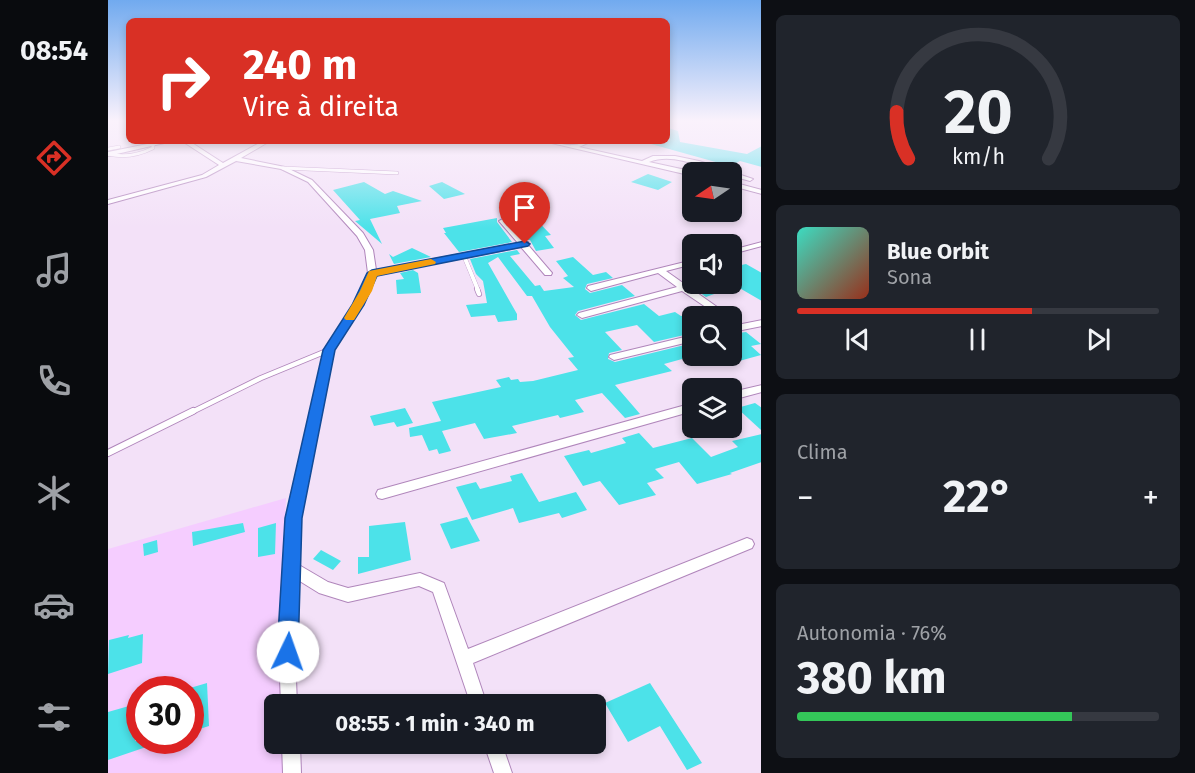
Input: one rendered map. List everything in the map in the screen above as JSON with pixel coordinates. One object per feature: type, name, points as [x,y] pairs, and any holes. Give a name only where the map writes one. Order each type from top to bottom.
[{"type":"street","points":[[209,156],[224,165]]},
{"type":"street","points":[[108,202],[204,176],[242,156]]},
{"type":"street","points":[[616,156],[682,171]]},
{"type":"street","points":[[644,162],[651,158],[677,158],[692,162]]},
{"type":"street","points":[[237,159],[283,168],[310,181],[360,235],[369,250],[372,273],[358,305],[329,350],[294,518],[288,652],[289,694]]},
{"type":"street","points":[[742,177],[750,179]]},
{"type":"street","points":[[742,187],[761,192]]},
{"type":"street","points":[[503,221],[549,273]]},
{"type":"street","points":[[372,273],[525,244]]},
{"type":"street","points":[[742,249],[761,244]]},
{"type":"street","points":[[591,288],[682,265]]},
{"type":"street","points":[[660,271],[682,288]]},
{"type":"street","points":[[582,315],[682,288]]},
{"type":"street","points":[[691,294],[709,306]]},
{"type":"street","points":[[742,325],[761,323]]},
{"type":"street","points":[[614,357],[682,341]]},
{"type":"street","points":[[742,393],[761,388]]},
{"type":"street","points":[[382,494],[682,410]]},
{"type":"street","points":[[463,658],[747,544]]},
{"type":"street","points":[[291,568],[324,588],[348,595],[420,579],[439,588],[475,694]]},
{"type":"street","points":[[291,754],[292,773]]},
{"type":"street","points":[[496,754],[503,773]]},
{"type":"lane","points":[[283,168],[397,173]]},
{"type":"lane","points":[[464,256],[479,294]]},
{"type":"lane","points":[[108,453],[261,378],[329,350]]},
{"type":"shaded area","points":[[286,498],[280,648],[281,694],[264,694],[264,754],[282,754],[283,773],[108,773],[108,549]]},
{"type":"building","points":[[694,156],[761,156],[761,167],[740,161],[716,162]]},
{"type":"building","points":[[648,174],[672,182],[658,190],[631,182]]},
{"type":"building","points":[[364,182],[385,194],[393,191],[422,201],[397,206],[400,213],[370,219],[382,244],[355,221],[360,220],[333,190]]},
{"type":"building","points":[[442,182],[465,194],[444,199],[429,186]]},
{"type":"building","points":[[528,211],[551,235],[545,236],[554,248],[536,251],[530,240],[526,240],[507,217],[517,216],[514,213]]},
{"type":"building","points":[[497,218],[497,222],[512,242],[459,252],[444,233],[446,233],[443,228]]},
{"type":"building","points":[[412,248],[431,257],[394,264],[389,254],[393,257]]},
{"type":"building","points":[[517,250],[520,254],[510,256],[535,286],[540,285],[544,291],[574,287],[563,278],[568,276],[556,261],[573,257],[593,275],[606,272],[613,278],[587,284],[585,289],[590,293],[622,285],[635,296],[578,311],[575,315],[581,320],[644,304],[659,316],[675,312],[682,316],[682,336],[654,342],[637,325],[605,332],[622,350],[609,353],[608,359],[615,362],[682,346],[682,359],[664,364],[672,371],[615,385],[640,414],[625,418],[602,393],[575,400],[584,412],[560,418],[558,415],[512,426],[517,433],[484,439],[475,423],[442,431],[451,451],[439,454],[437,449],[429,451],[422,435],[410,437],[409,428],[441,421],[432,402],[501,387],[496,380],[509,377],[511,380],[518,379],[520,382],[533,381],[578,370],[568,358],[574,357],[550,327],[532,296],[527,296],[498,257],[488,263],[517,314],[517,320],[498,322],[495,315],[471,317],[466,305],[487,303],[483,281],[476,274],[470,259]]},
{"type":"building","points":[[746,264],[761,272],[761,300],[742,289],[742,265]]},
{"type":"building","points":[[413,270],[418,273],[421,293],[397,294],[396,280],[404,279],[400,273]]},
{"type":"building","points":[[746,332],[761,344],[751,346],[761,355],[742,360],[742,333]]},
{"type":"building","points":[[755,403],[761,407],[761,430],[742,413],[742,407]]},
{"type":"building","points":[[405,408],[413,423],[397,427],[394,422],[374,426],[370,416]]},
{"type":"building","points":[[639,433],[653,448],[692,438],[711,457],[738,447],[732,441],[761,434],[761,462],[697,484],[679,462],[655,469],[664,478],[647,483],[656,495],[619,505],[600,481],[583,486],[564,456],[589,450],[591,453],[626,443],[622,438]]},
{"type":"building","points":[[522,473],[539,502],[576,492],[587,510],[562,518],[559,513],[519,523],[513,508],[472,520],[456,487],[476,482],[480,489],[512,481],[510,476]]},
{"type":"building","points":[[467,517],[480,541],[451,549],[440,524]]},
{"type":"building","points":[[405,522],[411,560],[358,574],[358,557],[369,557],[369,526]]},
{"type":"building","points":[[243,523],[245,532],[193,546],[192,532]]},
{"type":"building","points":[[276,523],[275,554],[258,557],[258,528]]},
{"type":"building","points":[[157,540],[158,552],[144,556],[143,544]]},
{"type":"building","points":[[321,550],[341,561],[333,570],[313,559]]},
{"type":"building","points":[[143,634],[142,663],[108,674],[109,640]]},
{"type":"building","points":[[207,683],[209,726],[204,728],[204,684]]},
{"type":"building","points":[[650,683],[702,763],[687,770],[660,726],[628,742],[606,703]]},
{"type":"building","points":[[126,707],[126,754],[108,760],[108,712]]},
{"type":"slow traffic","points":[[350,318],[366,291],[372,273],[431,262]]},
{"type":"route","points":[[288,652],[294,518],[329,350],[366,291],[372,273],[525,244]]}]
